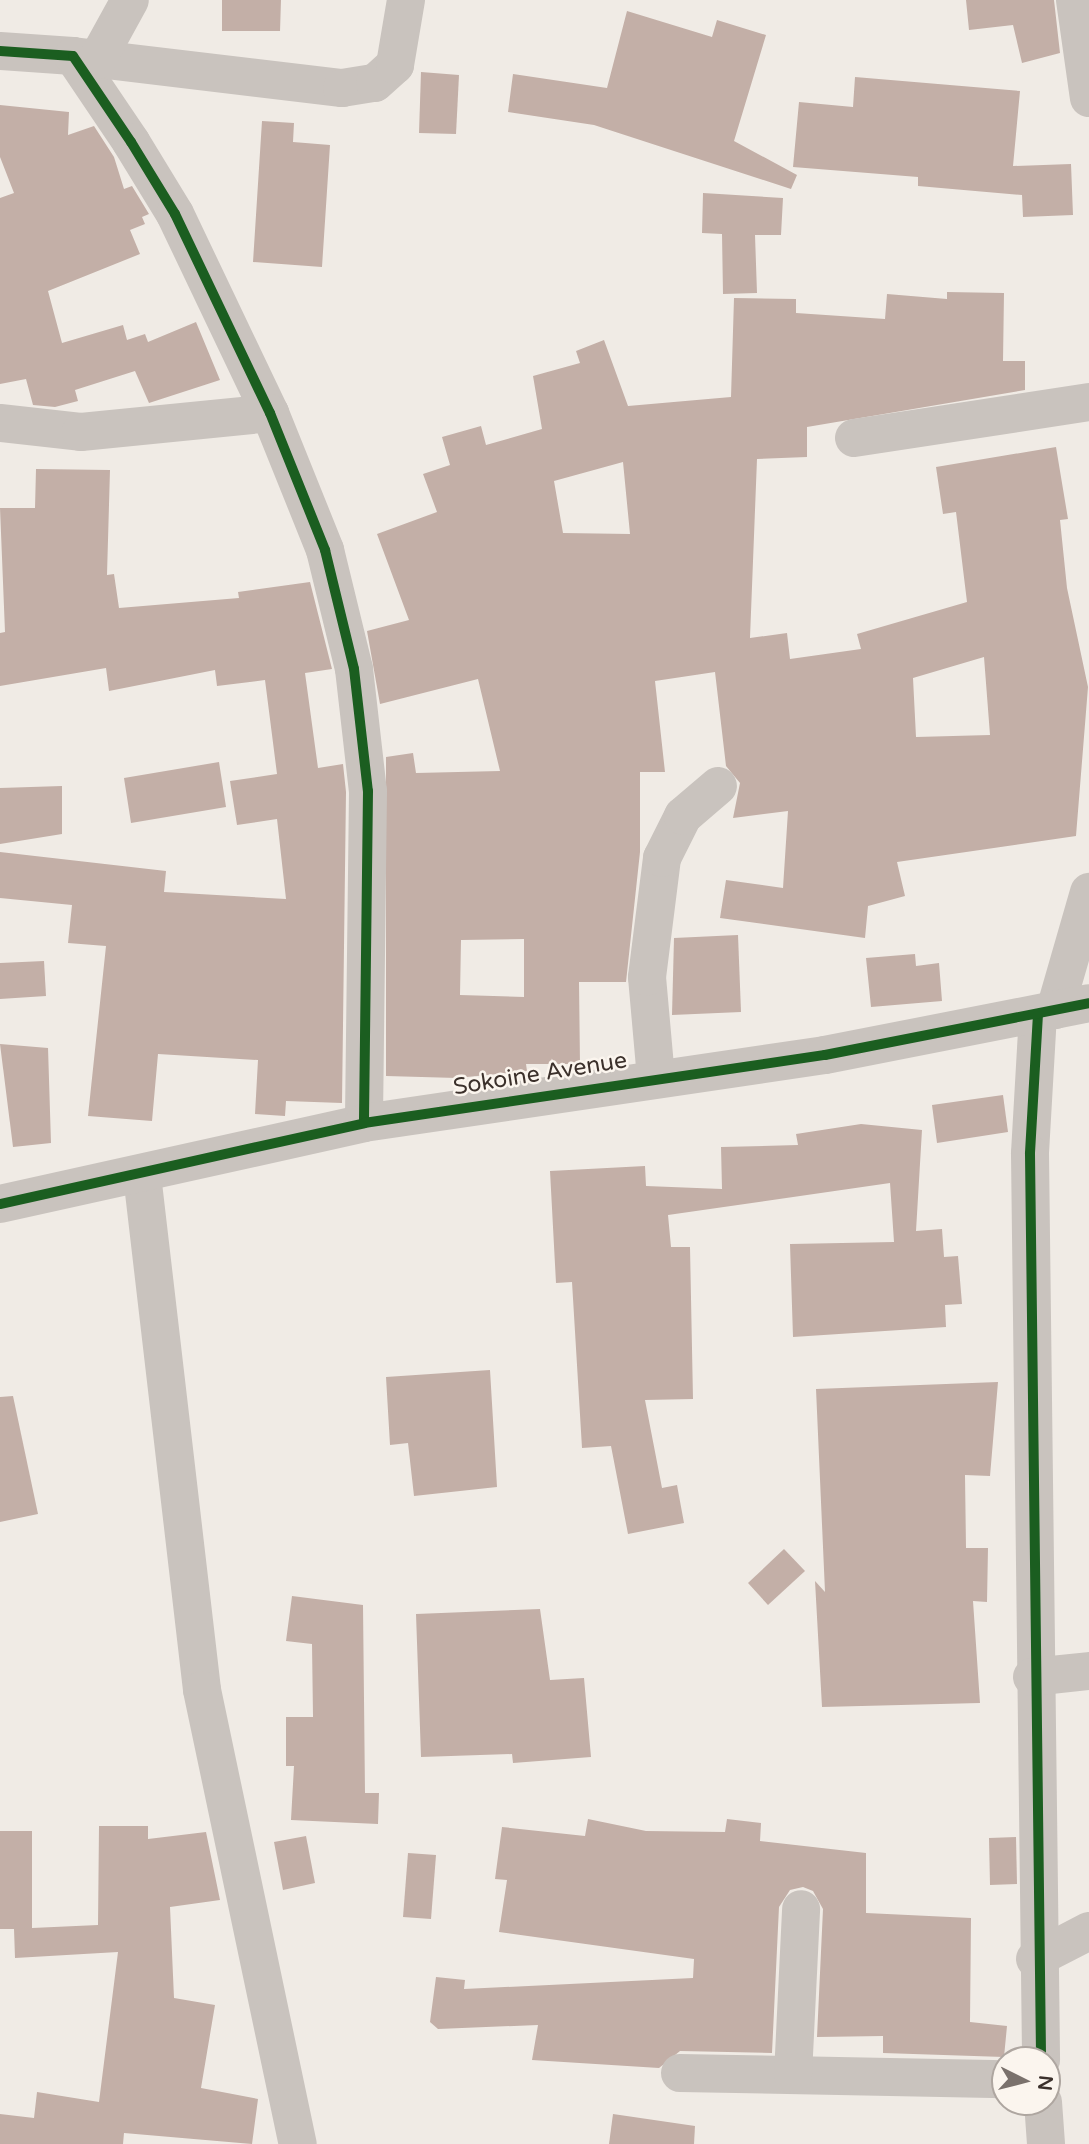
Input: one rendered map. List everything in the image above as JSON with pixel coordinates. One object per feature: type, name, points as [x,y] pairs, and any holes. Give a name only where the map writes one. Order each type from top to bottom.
[{"type":"street","points":[[85,58],[130,0]]},
{"type":"street","points":[[0,51],[85,58],[342,88],[375,83],[395,65],[406,0]]},
{"type":"street","points":[[1075,0],[1089,98]]},
{"type":"street","points":[[85,58],[175,214],[270,413],[325,550],[354,669],[368,791],[364,1123]]},
{"type":"street","points":[[854,438],[1089,402]]},
{"type":"street","points":[[0,423],[80,432],[270,413]]},
{"type":"street","points":[[656,1078],[647,977],[662,858],[683,816],[718,786]]},
{"type":"street","points":[[1040,2046],[1035,1959],[1030,1154],[1089,892]]},
{"type":"street","name":"Sokoine Avenue","points":[[0,1204],[142,1175],[364,1123],[656,1078],[1061,1009]]},
{"type":"street","points":[[142,1175],[202,1690],[298,2144]]},
{"type":"street","points":[[1032,1677],[1089,1671]]},
{"type":"street","points":[[793,2075],[801,1909]]},
{"type":"street","points":[[1035,1959],[1089,1931]]},
{"type":"street","points":[[680,2073],[991,2079]]},
{"type":"street","points":[[1044,2116],[1046,2144]]},
{"type":"building","points":[[222,0],[281,0],[280,31],[222,31]]},
{"type":"building","points":[[966,0],[1054,0],[1060,53],[1022,63],[1013,25],[969,30]]},
{"type":"building","points":[[627,11],[712,37],[717,20],[766,35],[734,141],[797,175],[791,189],[594,125],[508,112],[513,74],[607,88]]},
{"type":"building","points":[[421,72],[459,75],[456,134],[419,133]]},
{"type":"building","points":[[855,77],[1020,91],[1013,166],[1071,164],[1073,215],[1023,217],[1022,195],[918,186],[918,177],[793,167],[799,102],[853,107]]},
{"type":"building","points":[[0,105],[69,112],[68,135],[94,126],[114,157],[124,189],[132,186],[149,214],[142,217],[145,224],[130,230],[140,254],[48,291],[62,343],[123,325],[127,340],[145,334],[148,342],[196,322],[220,380],[149,403],[135,371],[75,390],[78,401],[55,407],[33,405],[26,379],[0,384],[0,198],[14,193],[0,157]]},
{"type":"building","points":[[262,121],[294,123],[293,142],[330,145],[322,267],[253,262]]},
{"type":"building","points":[[703,193],[783,198],[781,235],[755,235],[757,293],[723,294],[722,234],[702,233]]},
{"type":"building","points":[[947,292],[1004,293],[1003,361],[1025,361],[1025,390],[807,427],[807,457],[757,459],[750,638],[787,633],[790,659],[861,649],[857,634],[967,602],[956,512],[943,514],[936,467],[1056,447],[1068,519],[1060,520],[1067,588],[1088,687],[1076,836],[897,862],[905,896],[868,906],[865,938],[720,918],[726,880],[783,888],[788,811],[733,818],[740,783],[726,766],[715,672],[655,681],[665,772],[640,772],[640,852],[626,982],[579,982],[580,1064],[526,1064],[527,1071],[457,1078],[386,1076],[386,757],[413,753],[416,773],[500,771],[478,679],[380,704],[367,631],[409,620],[377,534],[437,512],[423,474],[450,465],[442,437],[481,426],[486,445],[542,429],[533,376],[580,363],[576,351],[604,340],[628,406],[731,397],[734,298],[796,299],[796,313],[885,319],[887,294],[947,299]],"holes":[[[623,462],[630,534],[563,533],[554,481]],[[984,657],[990,735],[916,737],[913,678]],[[524,939],[524,997],[460,995],[461,940]]]},
{"type":"building","points":[[36,469],[110,470],[107,575],[114,574],[119,608],[239,598],[238,592],[310,582],[332,669],[305,673],[318,768],[343,764],[346,792],[342,1103],[286,1101],[285,1116],[255,1114],[258,1060],[158,1054],[152,1121],[88,1116],[106,946],[68,943],[72,905],[0,898],[0,852],[166,871],[164,892],[286,899],[277,819],[237,825],[230,781],[277,774],[265,680],[217,686],[215,670],[109,691],[106,668],[0,686],[0,633],[5,632],[0,508],[35,508]]},
{"type":"building","points":[[219,762],[226,807],[131,823],[124,778]]},
{"type":"building","points":[[62,786],[62,834],[0,844],[0,788]]},
{"type":"building","points":[[738,935],[741,1012],[672,1015],[674,938]]},
{"type":"building","points":[[915,954],[916,966],[939,963],[942,1001],[871,1007],[866,958]]},
{"type":"building","points":[[44,961],[46,996],[0,999],[0,963]]},
{"type":"building","points":[[0,1044],[48,1048],[51,1143],[13,1147]]},
{"type":"building","points":[[1003,1095],[1008,1132],[937,1143],[932,1105]]},
{"type":"building","points":[[861,1124],[922,1130],[916,1231],[942,1229],[944,1257],[958,1256],[962,1304],[945,1305],[946,1327],[793,1337],[790,1244],[894,1242],[890,1183],[668,1215],[671,1247],[690,1247],[693,1399],[645,1400],[662,1488],[677,1485],[684,1523],[628,1534],[611,1446],[582,1448],[572,1282],[556,1283],[550,1171],[645,1166],[646,1186],[722,1189],[721,1147],[798,1145],[796,1134]]},
{"type":"building","points":[[490,1370],[497,1487],[414,1496],[408,1443],[390,1445],[386,1377]]},
{"type":"building","points":[[998,1382],[990,1476],[965,1475],[966,1548],[988,1548],[987,1602],[973,1601],[980,1703],[822,1707],[815,1581],[825,1592],[816,1389]]},
{"type":"building","points":[[13,1396],[38,1514],[0,1522],[0,1397]]},
{"type":"building","points":[[784,1549],[805,1571],[768,1605],[748,1583]]},
{"type":"building","points":[[292,1596],[363,1605],[365,1793],[379,1793],[378,1824],[291,1820],[294,1766],[286,1766],[286,1717],[313,1717],[312,1644],[286,1641]]},
{"type":"building","points":[[540,1609],[550,1680],[584,1678],[591,1757],[513,1763],[512,1754],[421,1757],[416,1614]]},
{"type":"building","points":[[588,1819],[646,1831],[725,1832],[727,1819],[761,1823],[760,1841],[866,1853],[866,1913],[971,1918],[970,2022],[1007,2026],[1005,2046],[991,2046],[991,2057],[883,2053],[883,2036],[817,2037],[823,1909],[813,1891],[803,1887],[790,1890],[779,1907],[772,2053],[680,2051],[659,2068],[532,2060],[538,2025],[438,2029],[430,2022],[436,1977],[465,1980],[464,1989],[693,1978],[694,1959],[499,1932],[507,1880],[495,1879],[502,1827],[585,1836]]},
{"type":"building","points":[[99,1826],[148,1826],[148,1839],[206,1832],[220,1900],[170,1907],[174,1998],[215,2005],[201,2088],[258,2099],[252,2144],[124,2133],[123,2144],[0,2144],[0,2114],[34,2118],[37,2092],[99,2102],[118,1952],[15,1958],[14,1929],[0,1929],[0,1831],[32,1831],[32,1928],[98,1925]]},
{"type":"building","points":[[306,1836],[315,1883],[283,1890],[274,1842]]},
{"type":"building","points":[[1016,1837],[1017,1884],[990,1885],[989,1838]]},
{"type":"building","points":[[408,1853],[436,1855],[431,1919],[403,1917]]},
{"type":"building","points":[[613,2114],[695,2126],[694,2144],[609,2144]]},
{"type":"cycle path","points":[[0,51],[73,56],[131,142],[175,214],[270,413],[325,550],[354,669],[368,791],[364,1123]]},
{"type":"cycle path","points":[[0,1204],[364,1123],[825,1055],[1089,1003]]},
{"type":"cycle path","points":[[1038,1014],[1030,1154],[1041,2046]]}]
